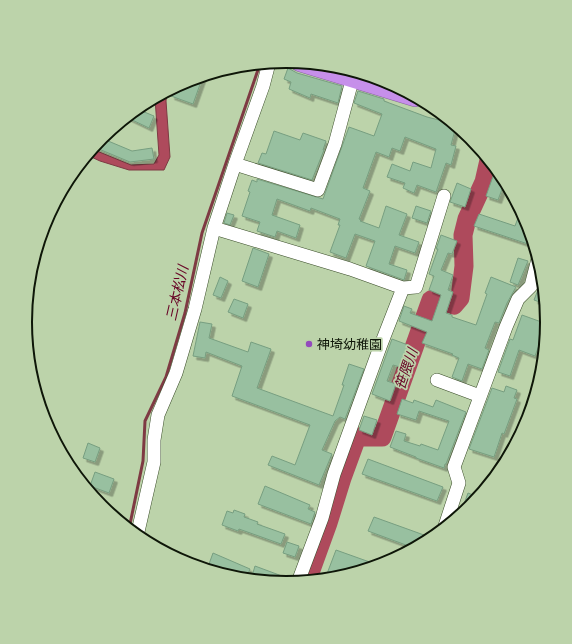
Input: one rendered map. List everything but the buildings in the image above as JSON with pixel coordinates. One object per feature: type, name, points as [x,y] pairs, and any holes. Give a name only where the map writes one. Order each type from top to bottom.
[{"type":"highway","points":[[357,78],[374,84]]},
{"type":"street","points":[[139,529],[154,462],[154,440],[158,415],[176,373],[195,309],[214,228],[263,86],[267,69]]},
{"type":"street","points":[[235,164],[318,190],[335,144],[353,77]]},
{"type":"street","points":[[214,228],[350,269],[403,288],[416,287],[444,196]]},
{"type":"street","points":[[448,518],[459,483],[454,467],[506,327],[518,299],[531,286],[535,271]]},
{"type":"street","points":[[301,575],[322,518],[334,474],[377,354],[403,288]]},
{"type":"street","points":[[437,380],[480,396]]},
{"type":"shaded area","points":[[166,98],[170,157],[164,170],[129,170],[93,158],[98,151],[131,165],[154,164],[159,155],[155,104]]},
{"type":"waterway","name":"三本松川","points":[[130,523],[143,461],[145,421],[166,377],[185,313],[202,233],[258,70]]},
{"type":"waterway","name":"笹隈川","points":[[309,575],[357,437],[382,437],[431,300],[435,298],[454,305],[460,298],[464,266],[463,235],[467,219],[484,182],[488,166]]},
{"type":"place","name":"神埼幼稚園","points":[[309,344]]}]
